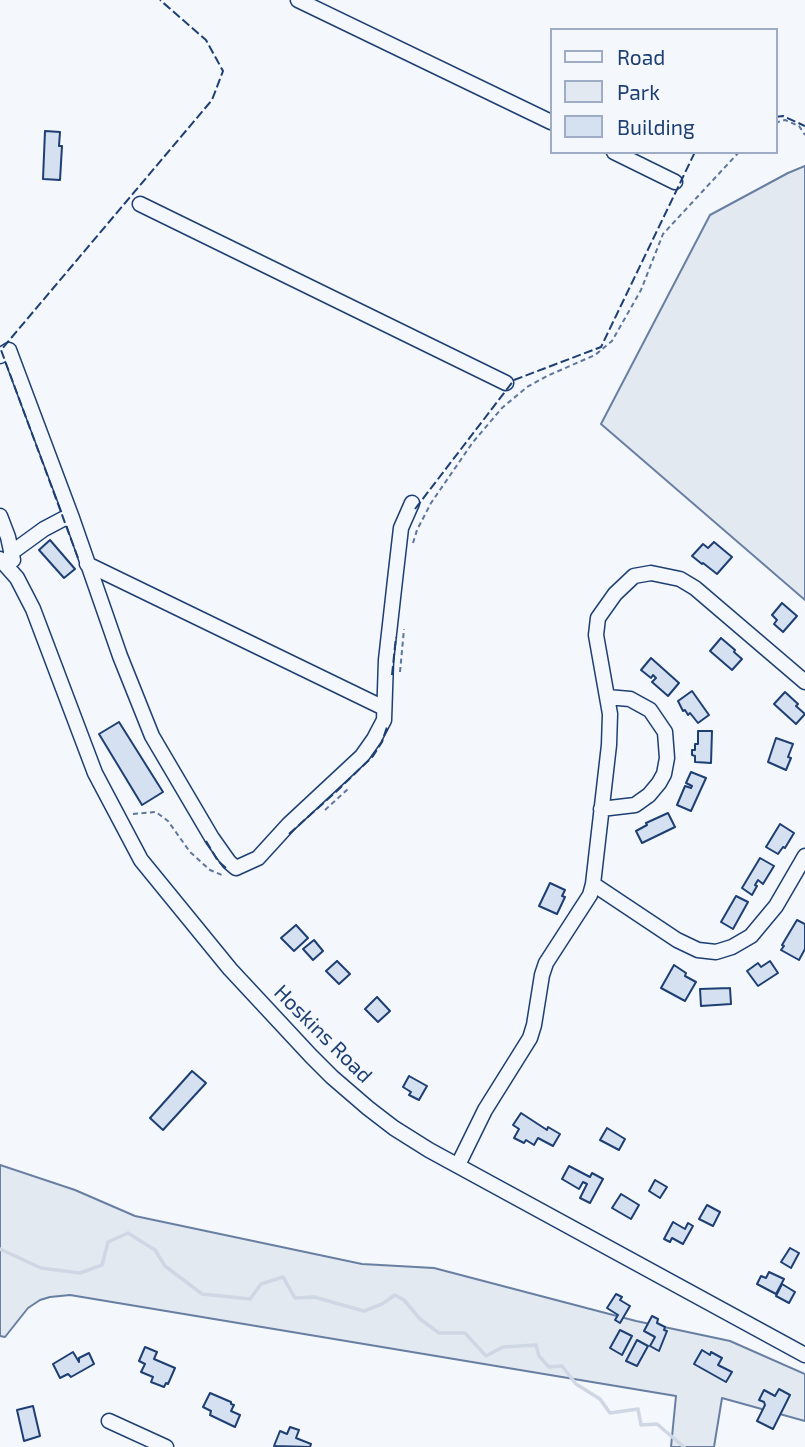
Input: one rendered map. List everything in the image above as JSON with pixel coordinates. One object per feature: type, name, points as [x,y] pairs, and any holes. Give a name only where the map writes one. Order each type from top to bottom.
[{"type":"street","points":[[298,0],[550,122]]},
{"type":"street","points":[[618,154],[675,182]]},
{"type":"street","points":[[140,204],[506,383]]},
{"type":"street","points":[[0,356],[9,351],[120,656],[152,736],[212,838],[236,868],[258,858],[289,824],[362,756],[384,720],[386,660],[401,528],[412,503]]},
{"type":"street","points":[[0,516],[8,537],[6,556]]},
{"type":"street","points":[[6,556],[44,529],[63,519],[72,518]]},
{"type":"street","name":"Hoskins Road","points":[[6,556],[33,609],[95,773],[141,860],[230,969],[311,1056],[350,1093],[394,1128],[429,1150],[805,1355]]},
{"type":"street","points":[[88,564],[384,709]]},
{"type":"street","points":[[458,1165],[485,1110],[530,1038],[546,962],[590,895],[609,745],[610,713],[596,635],[598,618],[615,594],[634,576],[651,573],[680,579],[695,588],[805,682]]},
{"type":"street","points":[[601,809],[635,805],[649,796],[660,783],[667,758],[665,732],[650,710],[630,699],[607,698]]},
{"type":"street","points":[[593,884],[677,940],[698,950],[716,952],[732,947],[751,936],[776,906],[805,856]]},
{"type":"street","points":[[109,1421],[166,1447]]},
{"type":"path","points":[[777,122],[785,120],[799,126],[805,135]]},
{"type":"path","points":[[414,542],[417,530],[432,503],[473,442],[502,408],[527,387],[596,355],[612,341],[640,290],[663,234],[736,154]]},
{"type":"path","points":[[400,673],[405,620]]},
{"type":"path","points":[[321,813],[351,786]]},
{"type":"path","points":[[118,816],[156,812],[167,821],[190,852],[210,870],[221,875]]},
{"type":"green space","points":[[805,166],[805,600],[601,424],[710,215]]},
{"type":"green space","points":[[0,1165],[75,1190],[135,1216],[362,1264],[434,1268],[636,1321],[730,1341],[805,1374],[805,1421],[722,1398],[714,1447],[671,1447],[676,1396],[70,1295],[40,1300],[28,1308],[5,1337],[0,1336]]},
{"type":"building","points":[[45,131],[60,132],[60,180],[43,179]]},
{"type":"building","points":[[50,540],[75,569],[64,578],[39,550]]},
{"type":"building","points":[[714,542],[732,557],[717,574],[692,556],[703,544],[708,548]]},
{"type":"building","points":[[782,603],[797,616],[783,632],[774,624],[777,620],[772,615]]},
{"type":"building","points":[[721,638],[742,659],[732,670],[710,651]]},
{"type":"building","points":[[651,658],[679,683],[668,696],[652,682],[656,678],[653,675],[651,678],[641,670]]},
{"type":"building","points":[[692,691],[709,715],[698,723],[690,713],[688,715],[683,711],[678,701]]},
{"type":"building","points":[[785,692],[805,714],[796,724],[774,704]]},
{"type":"building","points":[[119,722],[163,792],[142,805],[99,734]]},
{"type":"building","points":[[698,731],[712,731],[711,763],[695,762],[695,756],[692,755],[695,744],[698,744]]},
{"type":"building","points":[[776,738],[793,744],[786,770],[768,762]]},
{"type":"building","points":[[691,772],[706,778],[691,811],[677,805],[685,786],[692,786],[686,783]]},
{"type":"building","points":[[668,813],[675,827],[642,843],[636,831]]},
{"type":"building","points":[[780,824],[794,833],[778,854],[766,847]]},
{"type":"building","points":[[760,858],[774,866],[763,884],[758,880],[752,895],[742,888]]},
{"type":"building","points":[[550,883],[565,890],[562,896],[565,897],[557,914],[539,906]]},
{"type":"building","points":[[736,896],[748,902],[733,929],[721,922]]},
{"type":"building","points":[[797,920],[805,924],[805,949],[799,960],[781,950]]},
{"type":"building","points":[[296,925],[308,938],[294,951],[281,938]]},
{"type":"building","points":[[314,940],[323,951],[313,960],[303,949]]},
{"type":"building","points":[[337,961],[350,974],[339,984],[326,971]]},
{"type":"building","points":[[770,961],[778,973],[758,986],[747,971],[758,963],[761,967]]},
{"type":"building","points":[[674,965],[696,982],[685,1001],[661,988]]},
{"type":"building","points":[[730,988],[731,1004],[701,1006],[700,989]]},
{"type":"building","points":[[377,997],[390,1011],[378,1022],[365,1009]]},
{"type":"building","points":[[192,1071],[206,1083],[163,1130],[150,1118]]},
{"type":"building","points":[[409,1076],[427,1086],[419,1100],[409,1095],[411,1092],[403,1087]]},
{"type":"building","points":[[521,1113],[547,1130],[548,1127],[560,1134],[553,1146],[538,1138],[534,1145],[514,1138],[519,1129],[513,1125]]},
{"type":"building","points":[[607,1128],[625,1139],[619,1150],[600,1140]]},
{"type":"building","points":[[569,1166],[590,1177],[592,1173],[603,1179],[590,1203],[580,1198],[587,1184],[583,1182],[579,1189],[562,1179]]},
{"type":"building","points":[[655,1180],[667,1187],[660,1198],[649,1191]]},
{"type":"building","points":[[621,1194],[639,1205],[631,1219],[612,1208]]},
{"type":"building","points":[[707,1205],[720,1212],[713,1226],[699,1219]]},
{"type":"building","points":[[673,1222],[685,1229],[688,1223],[693,1226],[683,1244],[672,1238],[670,1242],[664,1239]]},
{"type":"building","points":[[790,1248],[799,1253],[791,1268],[781,1262]]},
{"type":"building","points":[[769,1272],[784,1279],[776,1294],[757,1284],[761,1276],[766,1278]]},
{"type":"building","points":[[782,1284],[795,1292],[789,1303],[776,1296]]},
{"type":"building","points":[[616,1294],[630,1306],[620,1323],[615,1320],[618,1315],[607,1308]]},
{"type":"building","points":[[652,1316],[658,1319],[657,1323],[667,1331],[659,1351],[650,1346],[655,1337],[644,1331]]},
{"type":"building","points":[[620,1330],[632,1336],[622,1355],[610,1348]]},
{"type":"building","points":[[637,1340],[648,1346],[637,1366],[626,1361]]},
{"type":"building","points":[[145,1347],[157,1352],[154,1359],[175,1368],[164,1387],[151,1382],[153,1377],[141,1372],[145,1364],[139,1361]]},
{"type":"building","points":[[702,1350],[722,1358],[718,1365],[732,1372],[726,1382],[694,1364]]},
{"type":"building","points":[[73,1352],[79,1362],[79,1358],[89,1353],[94,1364],[71,1377],[68,1374],[60,1378],[53,1364]]},
{"type":"building","points":[[779,1389],[790,1395],[773,1429],[757,1421],[765,1405],[759,1400],[764,1390],[775,1396]]},
{"type":"building","points":[[210,1393],[234,1405],[231,1411],[240,1415],[235,1427],[210,1415],[211,1411],[203,1407]]},
{"type":"building","points":[[33,1406],[40,1436],[24,1441],[17,1410]]},
{"type":"building","points":[[290,1427],[299,1430],[296,1438],[311,1444],[310,1447],[274,1446],[280,1431],[287,1434]]},
{"type":"waterway","points":[[0,1249],[41,1268],[80,1273],[102,1265],[108,1242],[128,1233],[155,1250],[165,1266],[202,1294],[250,1299],[261,1284],[283,1277],[295,1298],[314,1297],[364,1311],[395,1295],[439,1333],[465,1333],[486,1356],[503,1347],[536,1345],[539,1356],[549,1367],[562,1366],[576,1384],[600,1399],[610,1413],[638,1409],[641,1425],[657,1424],[684,1447]]},
{"type":"fence","points":[[78,558],[1,350],[212,100],[223,71],[206,40],[160,0]]},
{"type":"fence","points":[[777,117],[783,116],[805,126]]},
{"type":"fence","points":[[415,509],[514,380],[601,347],[694,154]]},
{"type":"fence","points":[[392,675],[396,637]]},
{"type":"fence","points":[[289,834],[373,756],[387,727]]},
{"type":"fence","points":[[206,841],[218,861],[227,869]]}]
